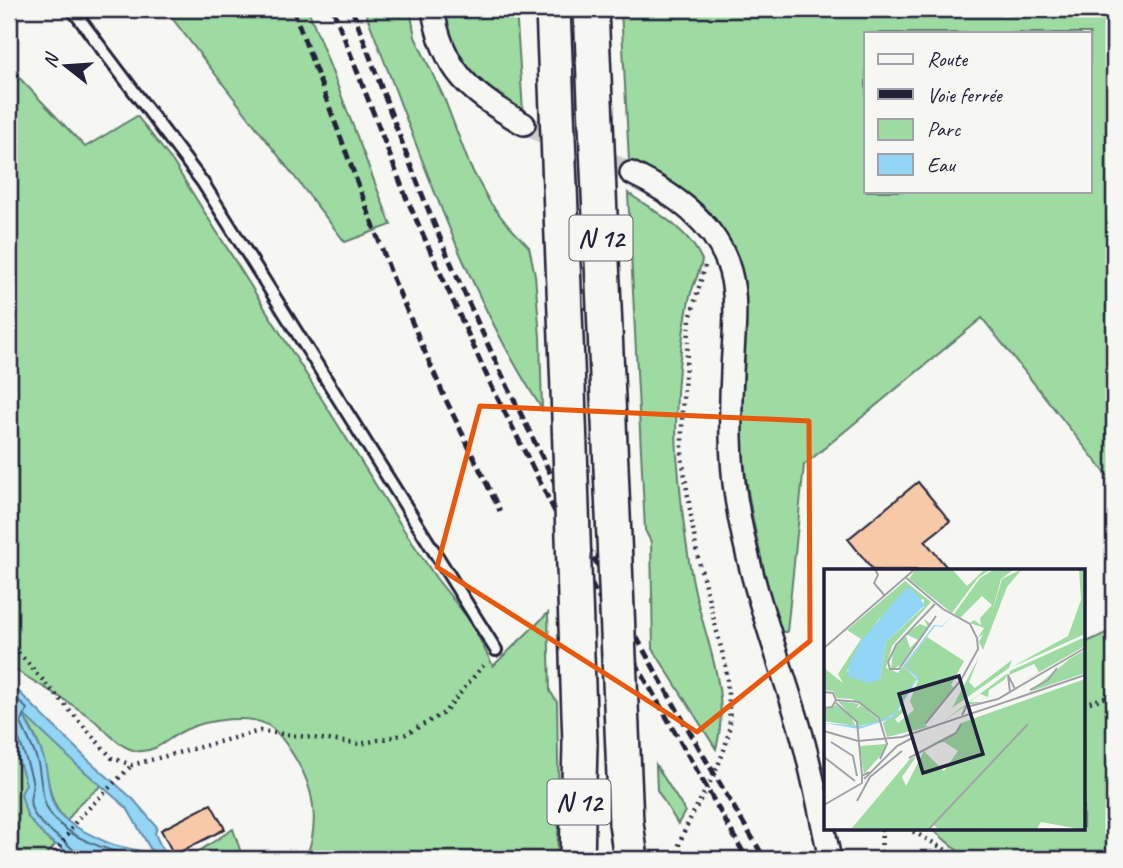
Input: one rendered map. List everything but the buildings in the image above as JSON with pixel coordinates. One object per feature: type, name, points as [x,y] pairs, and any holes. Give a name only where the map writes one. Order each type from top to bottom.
[{"type":"highway","name":"N 12","points":[[553,9],[580,744],[577,859]]},
{"type":"highway","name":"N 12","points":[[591,9],[626,823],[622,859]]},
{"type":"highway","points":[[626,823],[632,859]]},
{"type":"street","points":[[433,9],[436,30],[444,51],[463,82],[493,106],[524,124]]},
{"type":"street","points":[[631,173],[668,192],[701,220],[714,237],[730,271],[734,330],[731,440],[740,520],[751,567],[807,751],[830,859]]},
{"type":"lane","points":[[72,9],[202,183],[496,650]]},
{"type":"path","points":[[675,859],[682,836],[722,757],[730,721],[726,667],[697,554],[682,458],[682,411],[690,319],[706,260]]},
{"type":"path","points":[[9,642],[112,758],[132,765]]},
{"type":"path","points":[[52,859],[76,821],[132,765],[260,731],[360,744],[406,734],[444,713],[496,650]]},
{"type":"path","points":[[1084,704],[1114,695]]},
{"type":"path","points":[[881,859],[882,830]]},
{"type":"path","points":[[911,830],[962,859]]},
{"type":"highlighted area","points":[[480,406],[809,421],[810,641],[697,732],[437,567]]},
{"type":"green space","points":[[165,9],[308,9],[391,225],[345,242]]},
{"type":"green space","points":[[364,9],[410,9],[415,37],[444,98],[470,166],[489,201],[529,247],[535,275],[540,337],[542,409],[488,314],[465,264]]},
{"type":"green space","points":[[443,9],[516,9],[523,111],[498,92],[479,85],[452,48]]},
{"type":"green space","points":[[621,9],[1114,9],[1114,484],[982,318],[804,465],[787,632],[779,632],[755,528],[743,449],[741,416],[745,321],[739,270],[720,225],[703,205],[680,188],[632,166],[629,161]]},
{"type":"green space","points":[[9,67],[85,147],[137,116],[173,162],[404,530],[436,578],[471,622],[493,666],[548,613],[550,691],[557,702],[557,859],[305,859],[314,827],[311,793],[293,754],[272,728],[264,723],[242,719],[205,723],[185,730],[151,750],[137,751],[124,746],[96,721],[9,666]]},
{"type":"green space","points":[[628,193],[680,230],[702,260],[689,300],[682,338],[676,436],[689,558],[719,689],[720,729],[716,749],[653,649],[651,542],[645,530]]},
{"type":"green space","points":[[1114,629],[1114,859],[967,859],[933,830],[1084,830],[1084,644]]},
{"type":"green space","points":[[21,712],[101,786],[80,803],[67,821],[53,801],[40,748]]},
{"type":"green space","points":[[9,730],[45,837],[55,845],[44,859],[9,859]]},
{"type":"green space","points":[[656,765],[685,811],[678,824],[657,790]]},
{"type":"green space","points":[[233,829],[243,859],[187,859]]},
{"type":"water","points":[[9,682],[86,758],[133,799],[157,827],[155,834],[167,859],[151,850],[127,808],[23,714],[41,750],[52,800],[61,815],[74,826],[106,842],[145,852],[156,859],[77,859],[45,837],[27,816],[21,794],[26,784],[9,730]]},
{"type":"tunnel","points":[[524,124],[631,173]]},
{"type":"railway","points":[[293,9],[392,276],[444,396],[500,511]]},
{"type":"railway","points":[[333,9],[406,197],[491,385],[595,591],[747,859]]},
{"type":"railway","points":[[352,9],[440,238],[524,421],[640,643],[765,859]]}]
